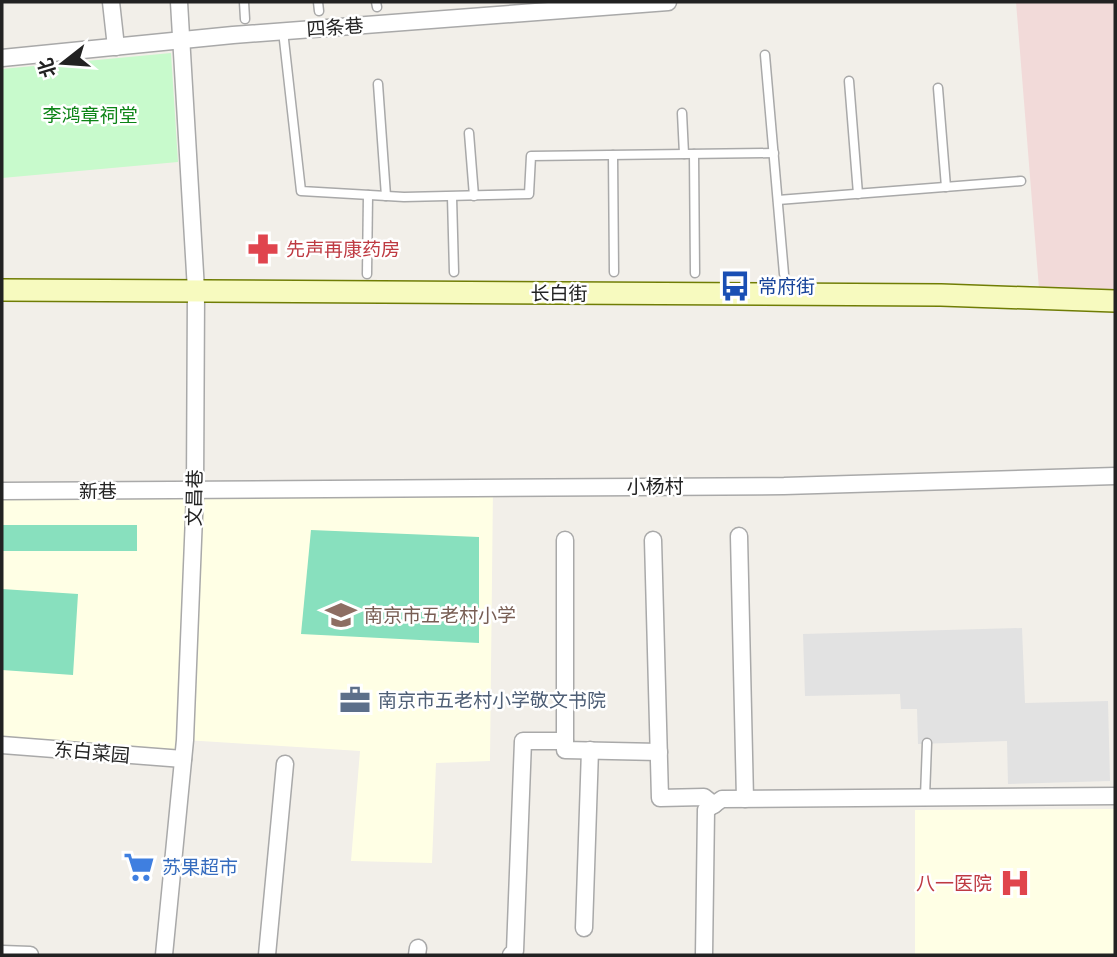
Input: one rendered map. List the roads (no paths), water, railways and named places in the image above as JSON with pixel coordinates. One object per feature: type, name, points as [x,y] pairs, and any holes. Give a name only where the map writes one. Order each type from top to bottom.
[{"type":"street","points":[[111,2],[116,47]]},
{"type":"street","name":"文昌巷","points":[[164,955],[183,759],[195,491],[196,290],[179,2]]},
{"type":"street","name":"四条巷","points":[[2,58],[512,8],[668,2]]},
{"type":"street","name":"长白街","points":[[2,290],[941,295],[1115,301]]},
{"type":"street","name":"小杨村","points":[[195,491],[784,486],[1115,476]]},
{"type":"street","name":"新巷","points":[[2,491],[195,491]]},
{"type":"street","points":[[738,536],[745,799]]},
{"type":"street","points":[[565,540],[565,750],[659,752]]},
{"type":"street","points":[[653,540],[660,798],[704,797],[714,805]]},
{"type":"street","points":[[511,955],[515,951],[523,741],[565,741]]},
{"type":"street","name":"东白菜园","points":[[2,745],[183,759]]},
{"type":"street","points":[[584,928],[590,750]]},
{"type":"street","points":[[267,955],[285,764]]},
{"type":"street","points":[[704,955],[706,810],[722,799],[1115,796]]},
{"type":"street","points":[[2,954],[30,955]]},
{"type":"lane","points":[[244,2],[245,19]]},
{"type":"lane","points":[[283,31],[302,191],[452,197],[529,194],[531,156],[775,153]]},
{"type":"lane","points":[[765,55],[783,274]]},
{"type":"lane","points":[[849,81],[858,194]]},
{"type":"lane","points":[[378,84],[386,196]]},
{"type":"lane","points":[[937,88],[946,187]]},
{"type":"lane","points":[[682,113],[684,154]]},
{"type":"lane","points":[[469,133],[474,196]]},
{"type":"lane","points":[[694,154],[695,272]]},
{"type":"lane","points":[[613,155],[614,272]]},
{"type":"lane","points":[[778,200],[1021,181]]},
{"type":"lane","points":[[367,274],[368,195]]},
{"type":"lane","points":[[452,197],[454,271]]},
{"type":"lane","points":[[925,797],[927,743]]},
{"type":"place","name":"先声再康药房","points":[[263,249]]},
{"type":"place","name":"常府街","points":[[735,286]]},
{"type":"place","name":"南京市五老村小学","points":[[341,615]]},
{"type":"place","name":"南京市五老村小学敬文书院","points":[[355,700]]},
{"type":"place","name":"苏果超市","points":[[139,867]]},
{"type":"place","name":"八一医院","points":[[1015,883]]},
{"type":"park label","name":"李鸿章祠堂","points":[[90,115]]}]
